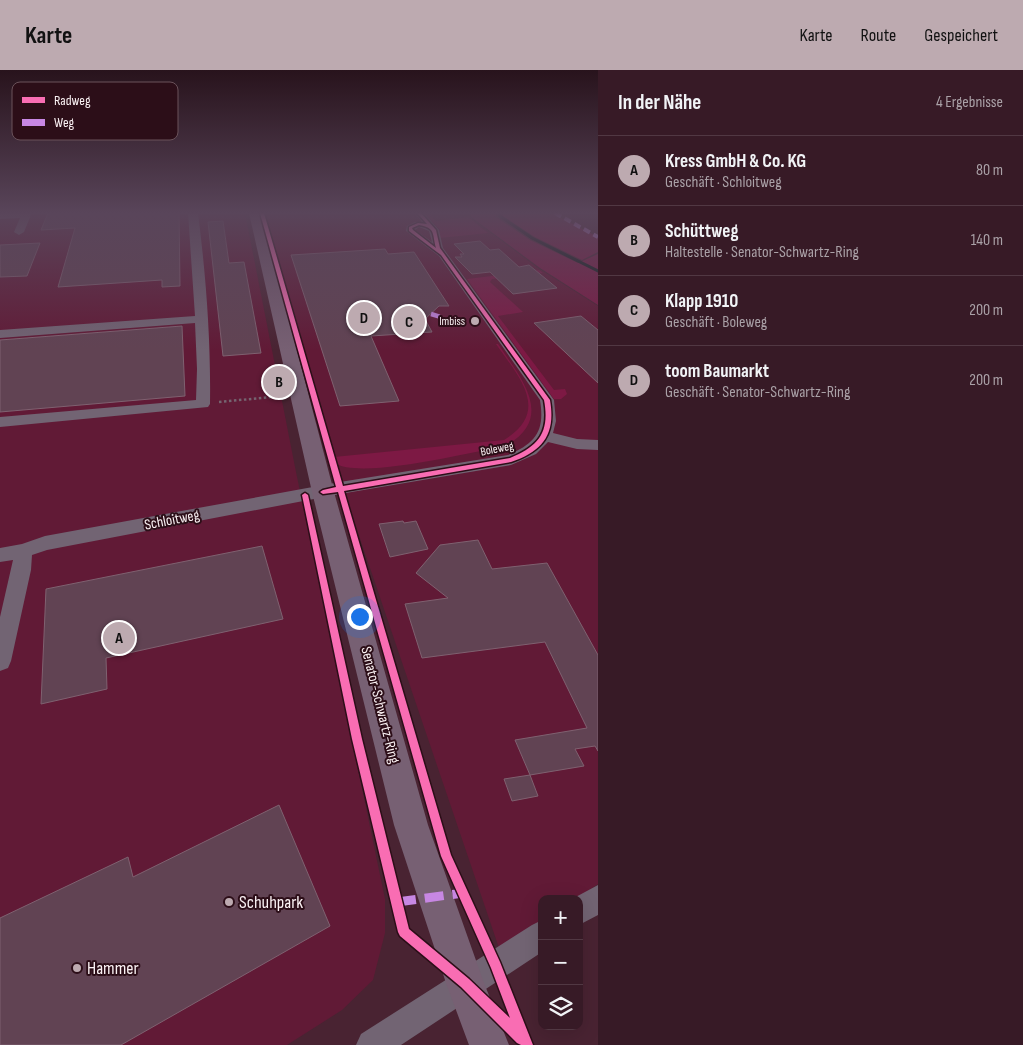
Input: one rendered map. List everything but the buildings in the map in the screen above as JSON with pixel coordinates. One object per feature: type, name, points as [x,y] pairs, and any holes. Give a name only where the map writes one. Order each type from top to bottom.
[{"type":"main road","name":"Senator-Schwartz-Ring","points":[[266,258],[322,492],[411,824],[489,1045]]},
{"type":"street","points":[[0,422],[203,404],[204,369],[198,258]]},
{"type":"street","points":[[446,258],[547,400],[550,415],[545,436],[577,444],[598,446]]},
{"type":"street","points":[[0,334],[200,319]]},
{"type":"street","name":"Boleweg","points":[[322,492],[511,460],[540,444],[545,436]]},
{"type":"street","name":"Schloitweg","points":[[0,555],[23,551],[45,543],[322,492]]},
{"type":"street","points":[[0,661],[21,570],[23,551]]},
{"type":"street","points":[[583,908],[598,898]]},
{"type":"street","points":[[372,1045],[538,938]]},
{"type":"path","points":[[203,404],[299,395]]},
{"type":"shaded area","points":[[0,258],[254,258],[296,472],[385,899],[385,933],[373,980],[342,1010],[287,1045],[0,1045]]},
{"type":"shaded area","points":[[278,258],[525,258],[598,306],[598,884],[582,895],[538,895],[538,923],[499,948],[349,506]]},
{"type":"shaded area","points":[[527,258],[569,258],[578,263],[588,258],[598,258],[598,305]]},
{"type":"shaded area","points":[[539,270],[543,273],[492,279],[490,282],[523,312],[498,316],[554,390],[565,389],[567,394],[561,399],[554,399],[467,279]]},
{"type":"shaded area","points":[[496,344],[498,344],[516,370],[524,383],[529,397],[531,410],[529,423],[521,435],[505,446],[391,467],[348,467],[335,463],[334,457],[504,440],[518,429],[526,417],[528,405],[521,381]]},
{"type":"waterway","points":[[573,258],[598,271]]},
{"type":"marked path","points":[[431,314],[441,317]]},
{"type":"marked path","points":[[397,902],[463,893]]},
{"type":"cycle path","points":[[275,258],[446,856],[496,966],[527,1045]]},
{"type":"cycle path","points":[[323,492],[511,460],[538,445],[543,438],[549,421],[547,400],[446,258]]},
{"type":"cycle path","points":[[305,495],[357,739],[404,932],[465,983],[522,1038]]},
{"type":"place","name":"toom Baumarkt","points":[[364,318]]},
{"type":"place","name":"Imbiss","points":[[475,321]]},
{"type":"place","name":"Klapp 1910","points":[[409,322]]},
{"type":"place","name":"Schüttweg","points":[[279,382]]},
{"type":"place","name":"Kress GmbH & Co. KG","points":[[119,638]]},
{"type":"place","name":"Schuhpark","points":[[229,902]]},
{"type":"place","name":"Hammer","points":[[77,968]]}]
